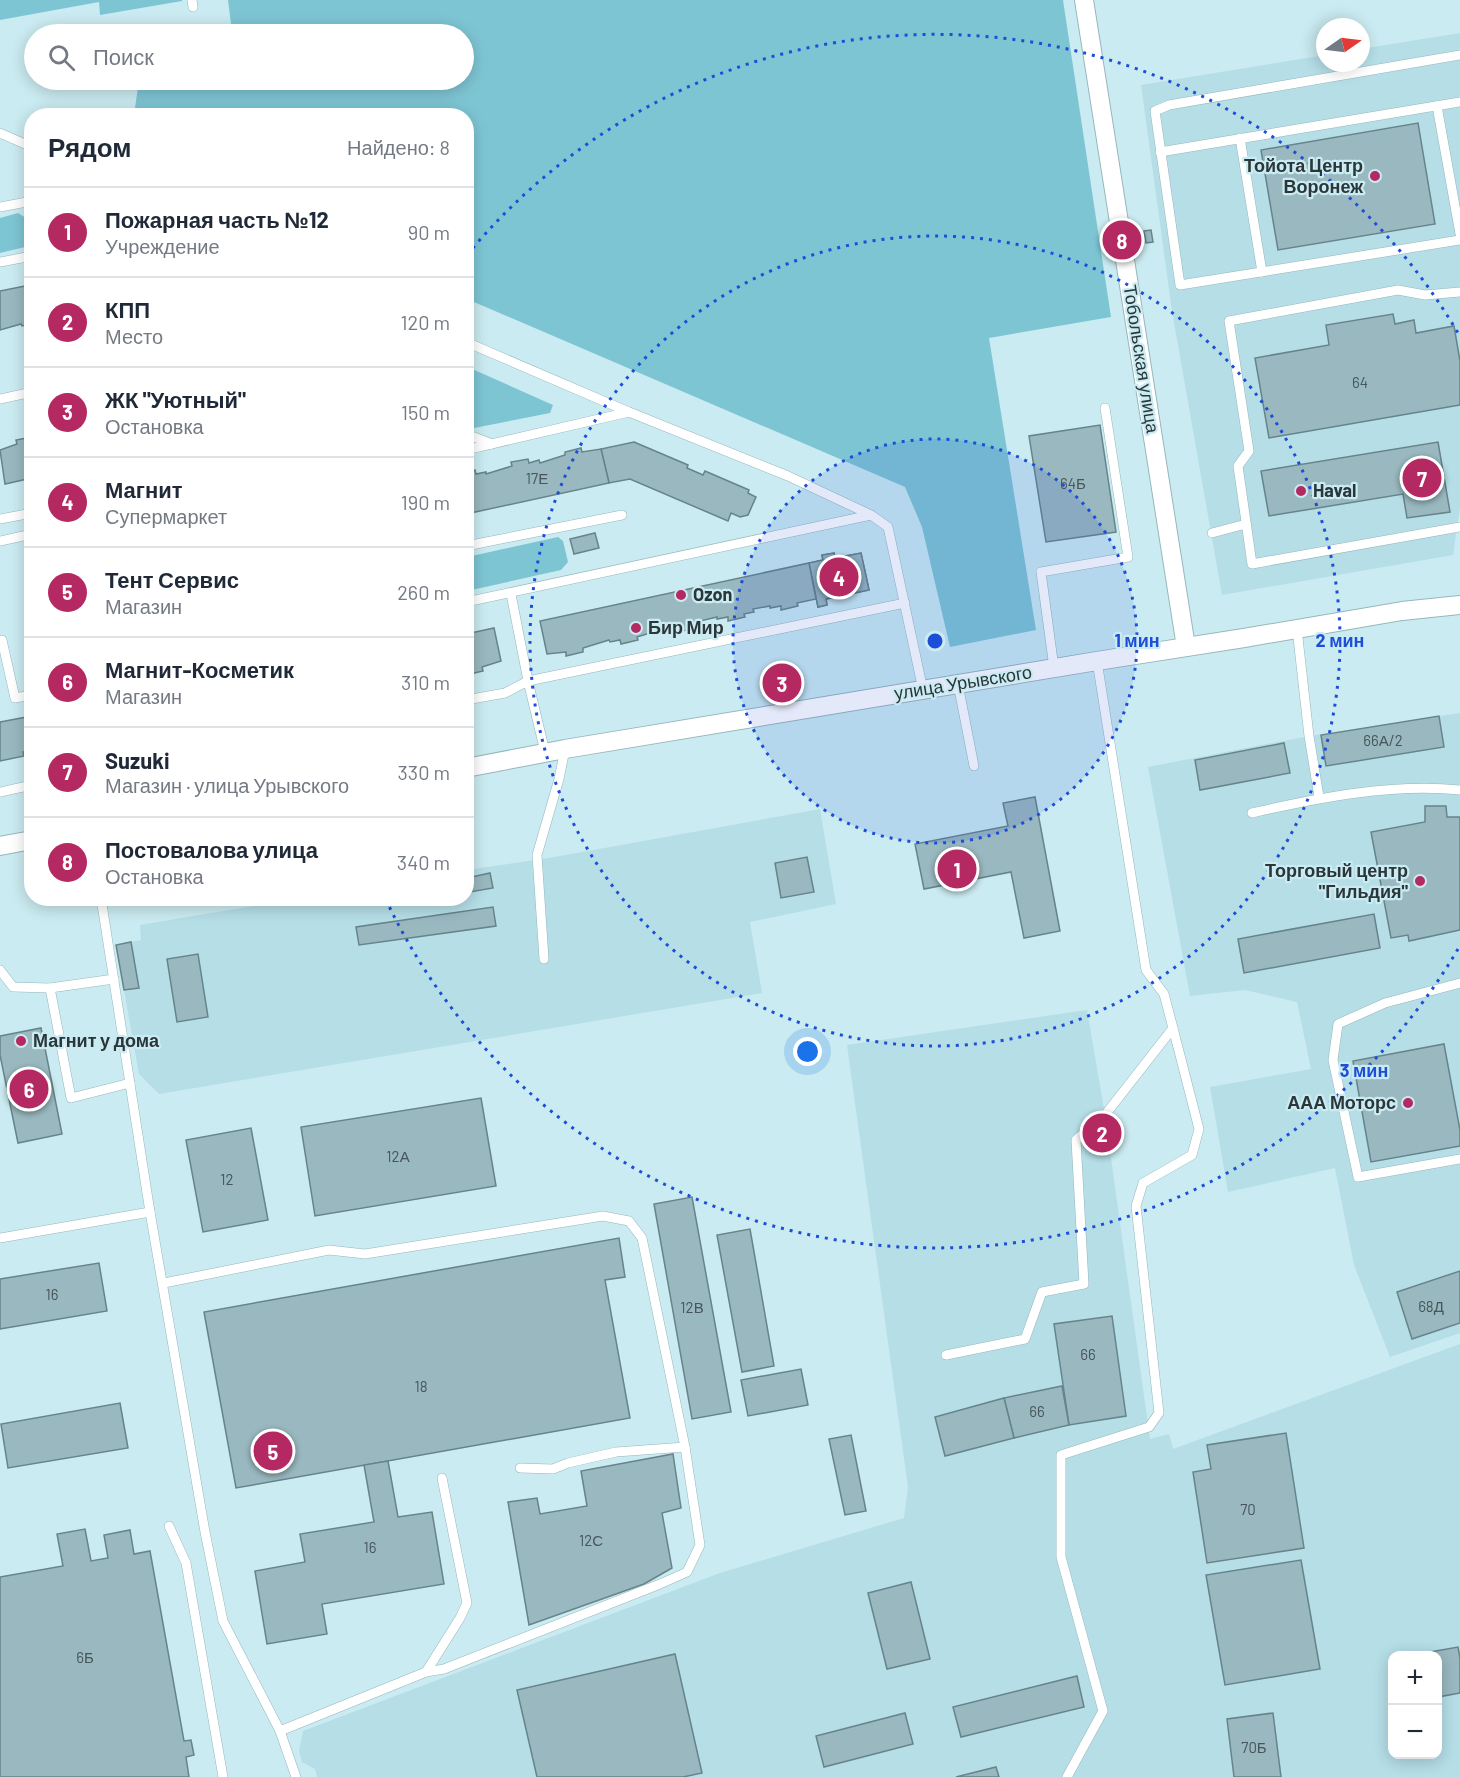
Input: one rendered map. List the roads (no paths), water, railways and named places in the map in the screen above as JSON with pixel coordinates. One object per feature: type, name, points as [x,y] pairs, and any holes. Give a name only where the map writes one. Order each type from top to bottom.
[{"type":"street","name":"Тобольская улица","points":[[1084,0],[1186,647]]},
{"type":"street","name":"улица Урывского","points":[[474,766],[565,748],[1402,611],[1460,605]]},
{"type":"street","points":[[0,846],[24,842]]},
{"type":"lane","points":[[1460,55],[1168,105],[1155,111],[1180,285],[1460,240]]},
{"type":"lane","points":[[1160,152],[1460,102]]},
{"type":"lane","points":[[1437,106],[1460,234]]},
{"type":"lane","points":[[0,134],[24,144]]},
{"type":"lane","points":[[1240,138],[1262,272]]},
{"type":"lane","points":[[0,207],[24,202]]},
{"type":"lane","points":[[0,262],[24,258]]},
{"type":"lane","points":[[1460,292],[1425,295],[1398,290],[1228,321],[1249,451],[1238,466],[1252,564],[1460,527]]},
{"type":"lane","points":[[474,345],[788,476],[871,515],[888,527],[923,690]]},
{"type":"lane","points":[[0,399],[24,394]]},
{"type":"lane","points":[[1054,668],[1041,572],[1128,557],[1105,408]]},
{"type":"lane","points":[[474,448],[630,412]]},
{"type":"lane","points":[[474,437],[492,444]]},
{"type":"lane","points":[[0,519],[24,514]]},
{"type":"lane","points":[[474,544],[622,515]]},
{"type":"lane","points":[[474,601],[871,515]]},
{"type":"lane","points":[[1212,533],[1246,524]]},
{"type":"lane","points":[[0,542],[24,536]]},
{"type":"lane","points":[[511,594],[545,752]]},
{"type":"lane","points":[[474,699],[505,693],[528,681],[905,603]]},
{"type":"lane","points":[[0,629],[15,698],[24,696]]},
{"type":"lane","points":[[1296,629],[1319,797]]},
{"type":"lane","points":[[1067,1777],[1103,1711],[1061,1557],[1060,1455],[1149,1427],[1159,1413],[1136,1206],[1143,1183],[1192,1155],[1199,1129],[1164,994],[1146,970],[1097,661]]},
{"type":"lane","points":[[958,684],[974,766]]},
{"type":"lane","points":[[544,959],[537,855],[559,779],[565,748]]},
{"type":"lane","points":[[0,792],[24,787]]},
{"type":"lane","points":[[1252,813],[1319,797],[1432,787],[1460,790]]},
{"type":"lane","points":[[102,906],[150,1212],[223,1621],[280,1731],[297,1777]]},
{"type":"lane","points":[[0,970],[12,987],[50,988],[114,979]]},
{"type":"lane","points":[[1460,983],[1385,1003],[1338,1024],[1333,1060],[1358,1177],[1460,1159]]},
{"type":"lane","points":[[50,988],[71,1098],[130,1083]]},
{"type":"lane","points":[[946,1355],[1025,1339],[1042,1292],[1084,1284],[1076,1140],[1105,1115],[1173,1028]]},
{"type":"lane","points":[[0,1238],[150,1212]]},
{"type":"lane","points":[[164,1283],[329,1250],[365,1254],[603,1216],[629,1221],[642,1239],[685,1447],[700,1545],[687,1572],[649,1589],[444,1669],[426,1672],[280,1731]]},
{"type":"lane","points":[[520,1468],[553,1469],[568,1463],[616,1452],[685,1447]]},
{"type":"lane","points":[[426,1672],[467,1603],[442,1478]]},
{"type":"lane","points":[[169,1526],[186,1563],[223,1777]]},
{"type":"place","name":"Тойота Центр Воронеж","points":[[1375,176]]},
{"type":"place","name":"Постовалова улица","points":[[1122,240]]},
{"type":"place","name":"Suzuki","points":[[1422,478]]},
{"type":"place","name":"Haval","points":[[1301,491]]},
{"type":"place","name":"Магнит","points":[[839,577]]},
{"type":"place","name":"Ozon","points":[[681,595]]},
{"type":"place","name":"Бир Мир","points":[[636,628]]},
{"type":"place","name":"ЖК \"Уютный\"","points":[[782,683]]},
{"type":"place","name":"Пожарная часть №12","points":[[957,869]]},
{"type":"place","name":"Торговый центр \"Гильдия\"","points":[[1420,881]]},
{"type":"place","name":"Магнит у дома","points":[[21,1041]]},
{"type":"place","name":"Магнит-Косметик","points":[[29,1089]]},
{"type":"place","name":"ААА Моторс","points":[[1408,1103]]},
{"type":"place","name":"КПП","points":[[1102,1133]]},
{"type":"place","name":"Тент Сервис","points":[[273,1451]]}]
